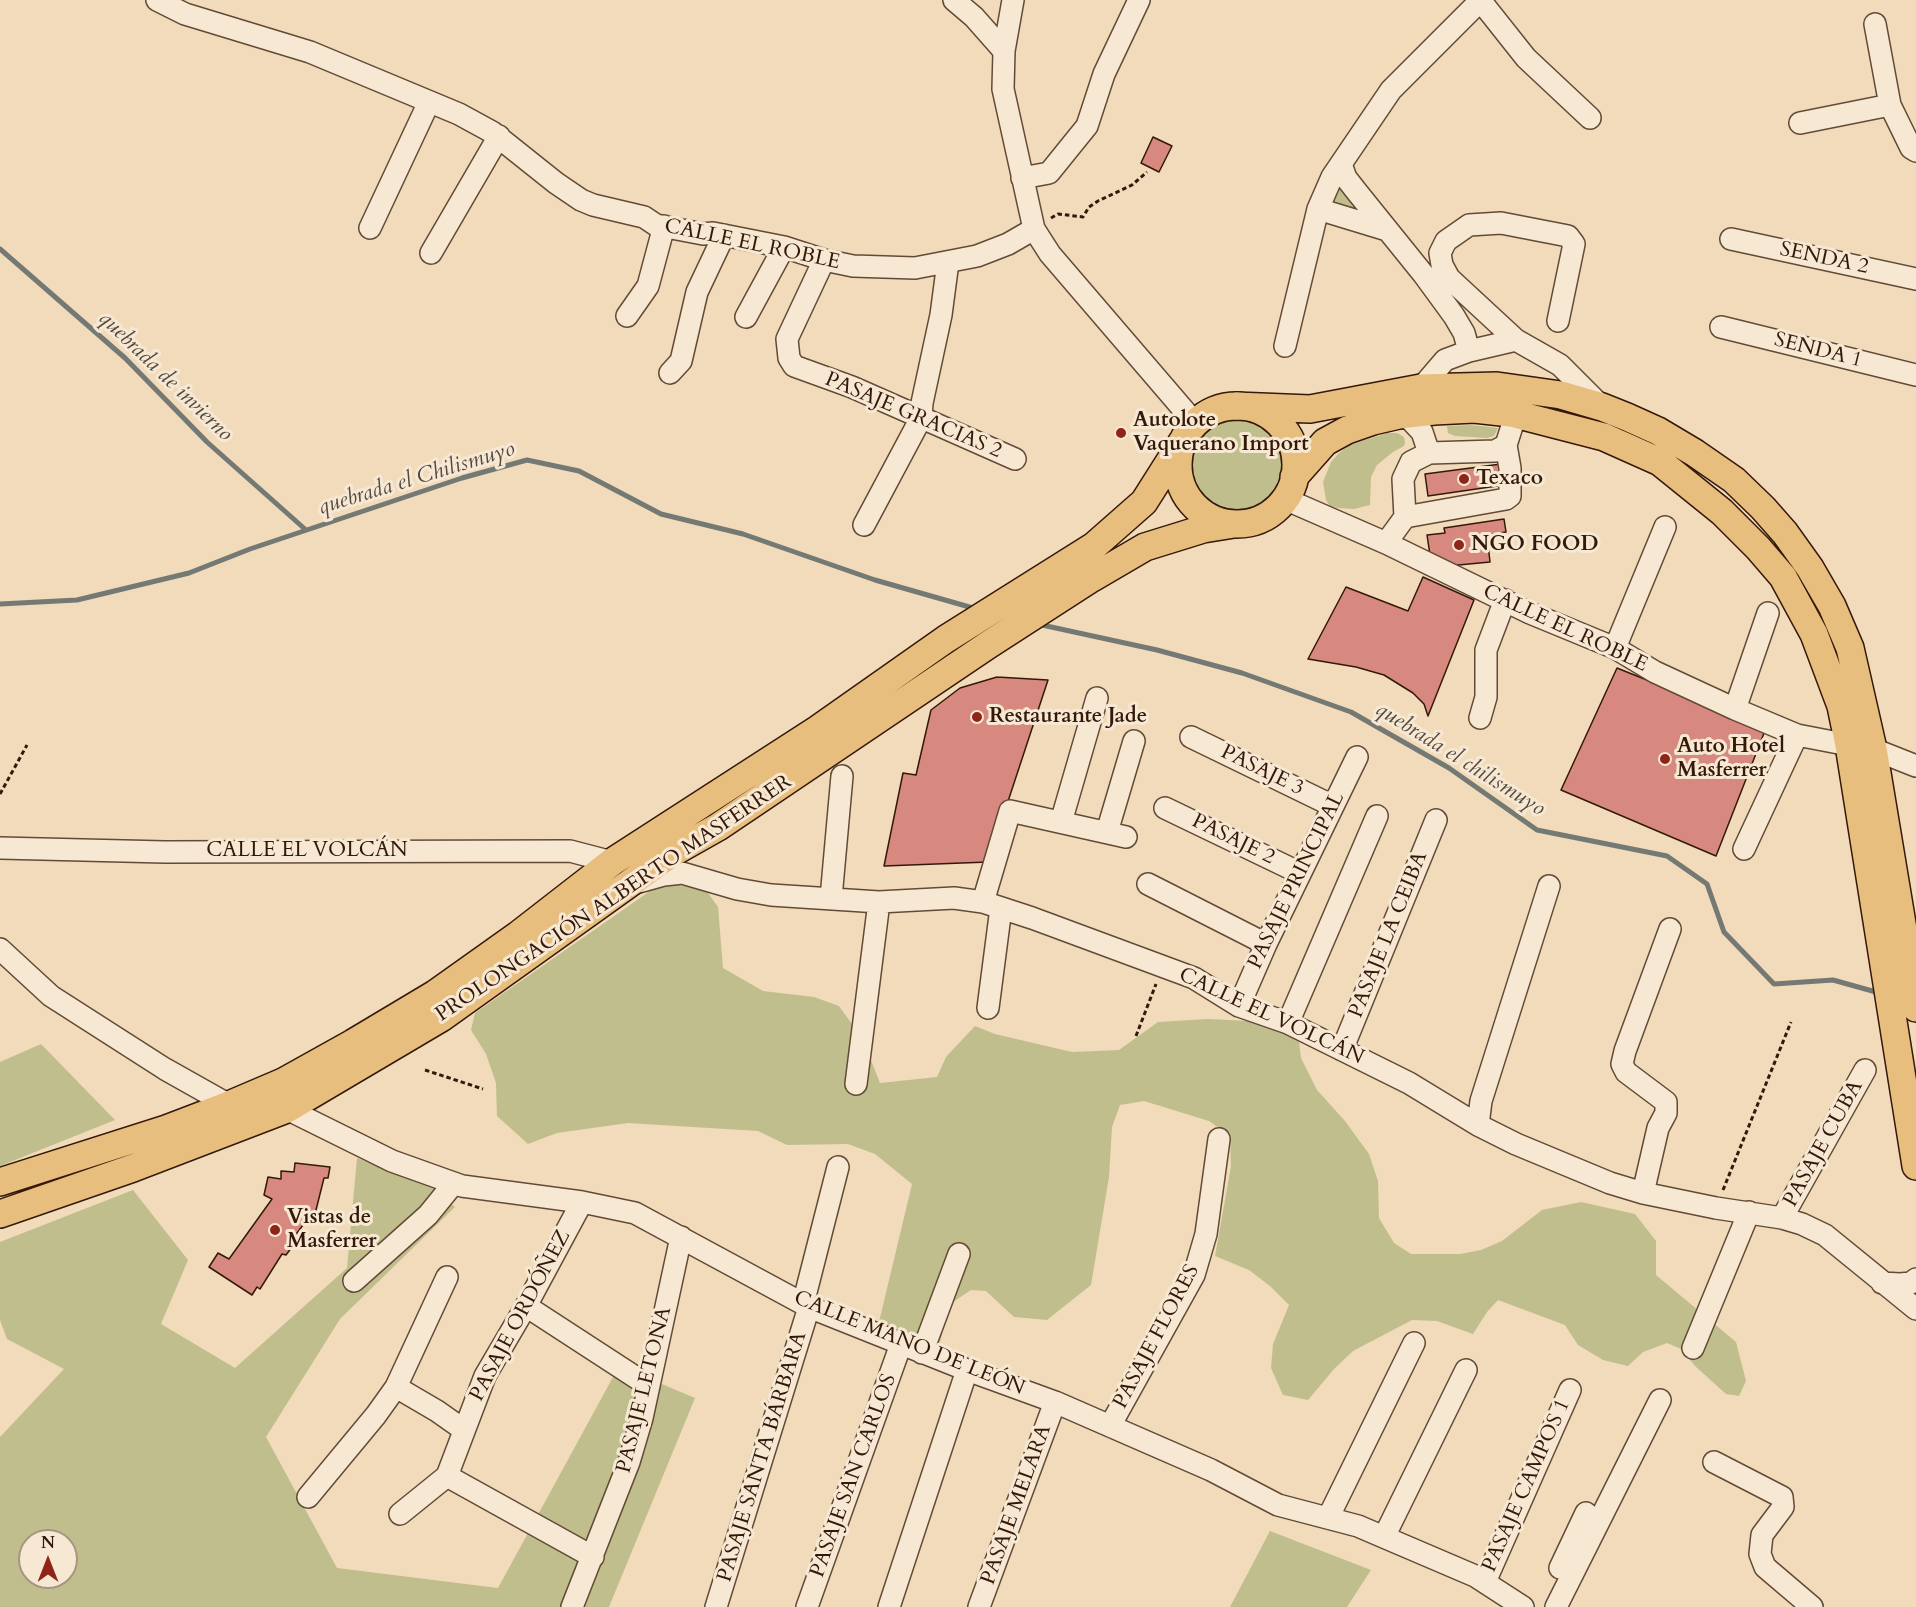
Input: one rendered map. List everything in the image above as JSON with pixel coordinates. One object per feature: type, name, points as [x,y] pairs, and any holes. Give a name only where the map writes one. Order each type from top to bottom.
[{"type":"main road","points":[[1916,1008],[1861,747],[1840,706],[1815,634],[1783,577],[1729,519],[1695,489],[1660,462],[1604,437],[1522,416],[1474,409],[1405,414],[1373,420],[1324,442],[1277,508],[1257,520],[1234,524],[1212,519],[1194,506],[1187,496],[1179,476],[1179,453],[1189,433],[1214,411],[1236,406],[1310,410],[1389,392],[1421,388],[1497,386],[1561,395],[1602,407],[1658,431],[1734,480],[1763,508],[1785,533],[1809,568],[1832,606],[1850,648],[1861,747],[1916,1167]]},
{"type":"main road","points":[[1236,406],[1248,407],[1270,416],[1286,433],[1295,454],[1290,488]]},
{"type":"main road","name":"PROLONGACIÓN ALBERTO MASFERRER","points":[[0,1182],[166,1129],[283,1082],[435,994],[518,935],[612,862],[818,729],[946,639],[1094,546],[1144,502],[1189,433]]},
{"type":"main road","name":"PROLONGACIÓN ALBERTO MASFERRER","points":[[0,1214],[133,1168],[287,1109],[441,1018],[496,981],[672,853],[718,827],[988,645],[1092,578],[1145,547],[1203,529],[1234,524]]},
{"type":"street","name":"CALLE EL ROBLE","points":[[157,0],[185,14],[310,52],[459,114],[499,136],[556,183],[581,200],[645,217],[656,225],[784,247],[824,260],[853,266],[915,268],[977,256],[1008,244],[1034,229]]},
{"type":"street","points":[[954,0],[974,17],[1004,51]]},
{"type":"street","points":[[1013,0],[1004,51],[1003,89],[1034,229],[1050,254],[1189,433]]},
{"type":"street","points":[[1023,178],[1049,173],[1086,126],[1104,74],[1139,0]]},
{"type":"street","points":[[1285,346],[1318,209],[1332,177],[1391,90],[1480,0],[1526,58],[1590,118]]},
{"type":"street","points":[[1875,24],[1890,105],[1911,148],[1916,151]]},
{"type":"street","points":[[370,228],[429,102]]},
{"type":"street","points":[[1800,123],[1890,105]]},
{"type":"street","points":[[431,253],[499,136]]},
{"type":"street","points":[[1341,164],[1346,178],[1454,316],[1464,333],[1470,351]]},
{"type":"street","points":[[1318,209],[1387,230]]},
{"type":"street","points":[[1558,321],[1574,244],[1568,236],[1501,223],[1469,225],[1446,241],[1440,253],[1442,266],[1449,279],[1516,340],[1560,365],[1602,407]]},
{"type":"street","points":[[627,316],[648,286],[664,226]]},
{"type":"street","points":[[670,374],[681,361],[698,292],[724,235]]},
{"type":"street","name":"SENDA 2","points":[[1731,239],[1916,279]]},
{"type":"street","points":[[746,317],[784,247]]},
{"type":"street","name":"PASAJE GRACIAS 2","points":[[824,260],[788,339],[789,358],[794,366],[852,387],[1015,459]]},
{"type":"street","points":[[864,525],[921,418],[922,403],[941,315],[948,262]]},
{"type":"street","points":[[1424,275],[1449,279]]},
{"type":"street","name":"SENDA 1","points":[[1720,327],[1916,375]]},
{"type":"street","points":[[1421,388],[1445,360],[1470,351],[1516,340]]},
{"type":"street","points":[[1405,414],[1422,432],[1429,453]]},
{"type":"street","points":[[1405,517],[1506,499],[1510,496],[1512,490],[1506,445],[1513,423],[1522,416]]},
{"type":"street","points":[[1386,543],[1405,517],[1402,491],[1406,471],[1411,462],[1429,453],[1495,451],[1506,445]]},
{"type":"street","name":"CALLE EL ROBLE","points":[[1290,488],[1386,543],[1530,613],[1615,648],[1655,672],[1735,709],[1797,735],[1861,747],[1916,766]]},
{"type":"street","points":[[1615,648],[1665,526]]},
{"type":"street","points":[[1480,718],[1486,697],[1486,650],[1505,600]]},
{"type":"street","points":[[1735,709],[1768,613]]},
{"type":"street","points":[[1061,822],[1097,698]]},
{"type":"street","points":[[1744,849],[1797,735]]},
{"type":"street","name":"PASAJE 3","points":[[1191,736],[1333,806]]},
{"type":"street","points":[[988,1008],[992,905],[1010,811],[1117,834],[1134,741]]},
{"type":"street","name":"PASAJE PRINCIPAL","points":[[1239,1006],[1266,944],[1357,757]]},
{"type":"street","points":[[831,898],[842,776]]},
{"type":"street","name":"PASAJE 2","points":[[1165,808],[1300,873]]},
{"type":"street","points":[[1288,1023],[1377,816]]},
{"type":"street","name":"PASAJE LA CEIBA","points":[[1342,1050],[1436,820]]},
{"type":"street","name":"CALLE EL VOLCÁN","points":[[0,848],[165,852],[570,851],[612,862]]},
{"type":"street","name":"CALLE EL VOLCÁN","points":[[624,887],[664,875],[682,873],[737,889],[771,895],[879,902],[954,898],[992,905],[1032,918],[1194,978],[1239,1006],[1288,1023],[1408,1083],[1478,1125],[1516,1144],[1610,1183],[1643,1193],[1716,1208],[1782,1218],[1825,1235],[1916,1309]]},
{"type":"street","points":[[1148,884],[1266,944]]},
{"type":"street","points":[[1478,1125],[1481,1101],[1549,886]]},
{"type":"street","points":[[856,1084],[879,902]]},
{"type":"street","points":[[1643,1193],[1658,1128],[1666,1113],[1666,1102],[1626,1072],[1622,1064],[1670,929]]},
{"type":"street","points":[[0,949],[51,996],[165,1069],[229,1105]]},
{"type":"street","name":"PASAJE CUBA","points":[[1782,1218],[1865,1070]]},
{"type":"street","name":"CALLE MANO DE LEÓN","points":[[287,1109],[392,1161],[462,1186],[582,1202],[634,1213],[806,1305],[922,1353],[1055,1402],[1212,1470],[1278,1505],[1358,1526],[1485,1582],[1523,1607]]},
{"type":"street","name":"PASAJE FLORES","points":[[1110,1426],[1194,1275],[1206,1234],[1219,1139]]},
{"type":"street","name":"PASAJE SANTA BÁRBARA","points":[[716,1607],[806,1305],[838,1167]]},
{"type":"street","points":[[354,1281],[428,1215],[454,1183]]},
{"type":"street","name":"PASAJE ORDÓÑEZ","points":[[447,1476],[485,1376],[582,1202]]},
{"type":"street","points":[[1693,1348],[1749,1212]]},
{"type":"street","name":"PASAJE LETONA","points":[[572,1607],[629,1462],[650,1386],[681,1237]]},
{"type":"street","points":[[922,1353],[959,1254]]},
{"type":"street","points":[[308,1497],[376,1415],[396,1387],[447,1277]]},
{"type":"street","points":[[1882,1283],[1911,1282],[1916,1279]]},
{"type":"street","points":[[526,1306],[650,1386]]},
{"type":"street","points":[[1328,1518],[1414,1343]]},
{"type":"street","name":"PASAJE SAN CARLOS","points":[[807,1607],[901,1344]]},
{"type":"street","points":[[889,1607],[967,1370]]},
{"type":"street","points":[[1384,1537],[1466,1370]]},
{"type":"street","points":[[396,1387],[464,1430]]},
{"type":"street","name":"PASAJE CAMPOS 1","points":[[1485,1582],[1569,1390]]},
{"type":"street","points":[[1556,1607],[1660,1400]]},
{"type":"street","name":"PASAJE MELARA","points":[[979,1607],[1055,1402]]},
{"type":"street","points":[[1714,1462],[1782,1497],[1783,1507],[1762,1535],[1760,1554],[1765,1567],[1812,1607]]},
{"type":"street","points":[[400,1514],[447,1476],[593,1557]]},
{"type":"street","points":[[1542,1607],[1586,1513]]},
{"type":"path","points":[[1034,229],[1058,214],[1083,217],[1089,207],[1132,185],[1147,172]]},
{"type":"path","points":[[0,794],[27,744]]},
{"type":"path","points":[[1136,1036],[1164,966]]},
{"type":"path","points":[[1716,1208],[1791,1022]]},
{"type":"path","points":[[425,1070],[483,1089]]},
{"type":"shaded area","points":[[1344,188],[1369,217],[1332,203],[1335,191]]},
{"type":"shaded area","points":[[1237,420],[1255,423],[1270,433],[1280,448],[1283,466],[1280,484],[1270,499],[1255,509],[1237,512],[1219,509],[1204,499],[1194,484],[1191,466],[1194,448],[1204,433],[1219,423]]},
{"type":"shaded area","points":[[1471,425],[1498,428],[1494,436],[1487,438],[1455,436],[1448,433],[1447,426]]},
{"type":"shaded area","points":[[1387,433],[1397,433],[1404,437],[1405,442],[1404,446],[1377,465],[1371,477],[1370,505],[1354,509],[1330,506],[1326,500],[1323,482],[1331,462],[1350,445]]},
{"type":"shaded area","points":[[663,882],[706,890],[718,907],[723,968],[763,991],[814,997],[839,1006],[852,1024],[880,1083],[937,1077],[946,1057],[975,1026],[995,1034],[1072,1052],[1119,1050],[1158,1022],[1208,1019],[1269,1022],[1298,1033],[1301,1058],[1317,1090],[1345,1121],[1369,1154],[1378,1181],[1379,1218],[1394,1243],[1411,1254],[1460,1254],[1481,1250],[1502,1241],[1542,1210],[1581,1202],[1635,1214],[1656,1241],[1656,1275],[1736,1342],[1746,1381],[1739,1396],[1726,1394],[1696,1367],[1681,1349],[1667,1343],[1643,1352],[1628,1366],[1603,1360],[1578,1345],[1565,1325],[1498,1300],[1473,1334],[1437,1321],[1412,1320],[1353,1351],[1334,1369],[1308,1400],[1283,1395],[1271,1368],[1273,1344],[1289,1305],[1249,1270],[1215,1256],[1231,1166],[1230,1136],[1209,1121],[1144,1101],[1120,1105],[1112,1127],[1109,1177],[1091,1285],[1047,1320],[1014,1317],[986,1291],[971,1290],[950,1304],[938,1349],[879,1322],[912,1184],[875,1154],[848,1144],[787,1145],[758,1131],[628,1123],[557,1133],[528,1144],[497,1116],[496,1083],[486,1054],[471,1030],[475,1013]]},
{"type":"shaded area","points":[[41,1044],[115,1120],[0,1166],[0,1062]]},
{"type":"shaded area","points":[[357,1158],[433,1188],[455,1207],[340,1319],[266,1437],[337,1568],[498,1588],[619,1366],[695,1398],[609,1607],[0,1607],[0,1437],[64,1369],[7,1339],[0,1320],[0,1242],[133,1190],[188,1260],[161,1324],[235,1368],[347,1268]]},
{"type":"shaded area","points":[[1270,1531],[1371,1570],[1347,1607],[1230,1607]]},
{"type":"building","points":[[1153,137],[1172,146],[1159,172],[1141,163]]},
{"type":"building","name":"Texaco","points":[[1501,464],[1504,485],[1428,496],[1425,474]]},
{"type":"building","name":"NGO FOOD","points":[[1504,519],[1506,532],[1487,535],[1490,562],[1448,566],[1430,555],[1427,535],[1445,533],[1444,528]]},
{"type":"building","points":[[1423,577],[1474,600],[1428,716],[1424,704],[1413,693],[1384,675],[1356,667],[1308,659],[1346,587],[1408,611]]},
{"type":"building","name":"Auto Hotel Masferrer","points":[[1617,668],[1766,728],[1716,856],[1561,790]]},
{"type":"building","points":[[997,677],[1048,680],[988,862],[884,866],[903,773],[916,775],[931,710],[960,688]]},
{"type":"building","name":"Vistas de Masferrer","points":[[295,1163],[330,1167],[328,1178],[324,1178],[315,1214],[308,1223],[306,1221],[294,1237],[298,1239],[286,1255],[282,1254],[260,1289],[257,1287],[252,1295],[209,1267],[218,1253],[229,1259],[272,1199],[264,1195],[268,1177],[281,1179],[281,1171],[294,1172]]},
{"type":"waterway","name":"quebrada de invierno","points":[[0,249],[125,358],[207,442],[306,530]]},
{"type":"waterway","name":"quebrada el Chilismuyo","points":[[0,604],[77,600],[189,573],[250,549],[462,478],[527,460],[579,471],[661,514],[743,534],[875,580],[973,608]]},
{"type":"waterway","name":"quebrada el chilismuyo","points":[[1042,625],[1157,650],[1242,673],[1351,712],[1449,768],[1537,830],[1667,856],[1707,884],[1724,932],[1774,984],[1833,980],[1876,992]]},
{"type":"place","name":"Autolote Vaquerano Import","points":[[1121,433]]},
{"type":"place","name":"Texaco","points":[[1464,479]]},
{"type":"place","name":"NGO FOOD","points":[[1459,545]]},
{"type":"place","name":"Restaurante Jade","points":[[977,717]]},
{"type":"place","name":"Auto Hotel Masferrer","points":[[1665,759]]},
{"type":"place","name":"Vistas de Masferrer","points":[[275,1230]]}]
